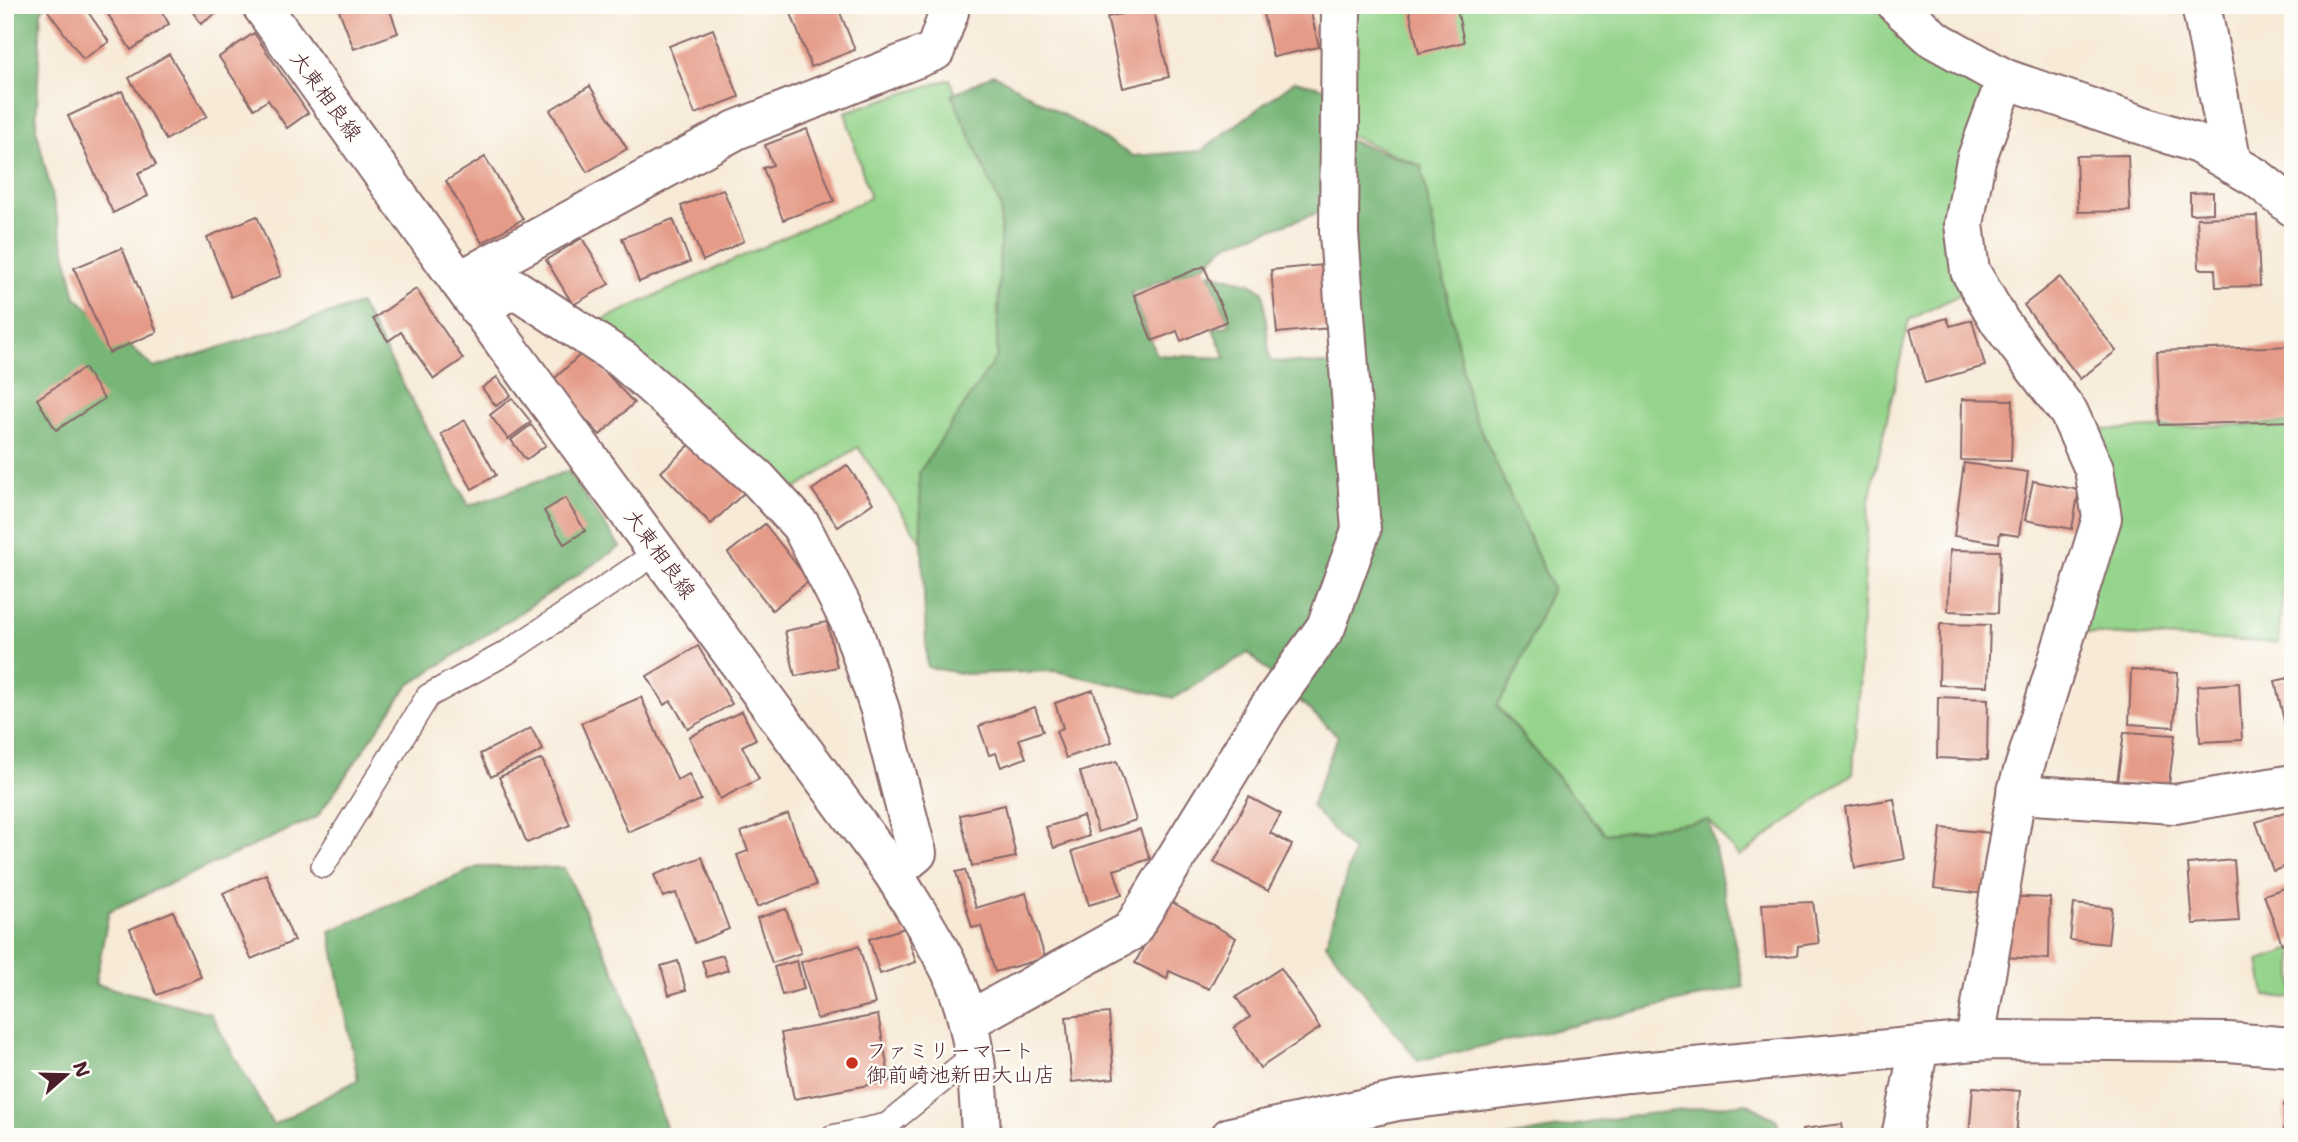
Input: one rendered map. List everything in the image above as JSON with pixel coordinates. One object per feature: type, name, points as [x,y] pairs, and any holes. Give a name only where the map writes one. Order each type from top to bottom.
[{"type":"street","name":"大東相良線","points":[[261,5],[469,295],[893,873],[952,974],[970,1038],[979,1093],[981,1137]]},
{"type":"street","points":[[469,295],[736,130],[935,51],[948,12],[946,5]]},
{"type":"street","points":[[970,1038],[1131,931],[1266,710],[1326,627],[1361,530],[1339,233],[1341,5]]},
{"type":"street","points":[[1897,5],[1934,39],[2006,79],[2198,144],[2257,178],[2293,207]]},
{"type":"street","points":[[2201,5],[2232,164]]},
{"type":"street","points":[[1975,1041],[2016,794],[2102,518],[2094,469],[2069,413],[2000,322],[1970,271],[1964,224],[1976,160],[2006,79]]},
{"type":"street","points":[[469,295],[514,288],[612,353],[758,479],[801,526],[851,624],[880,710],[917,853],[893,873]]},
{"type":"street","points":[[2016,794],[2175,804],[2293,785]]},
{"type":"street","points":[[1230,1137],[1398,1101],[1628,1073],[1975,1041],[2228,1042],[2293,1047]]},
{"type":"street","points":[[1901,1137],[1919,1047]]},
{"type":"lane","points":[[323,866],[428,695],[508,652],[659,552]]},
{"type":"lane","points":[[832,1137],[887,1125],[970,1038]]},
{"type":"green space","points":[[5,5],[46,5],[41,11],[36,128],[76,297],[154,368],[360,304],[469,506],[568,471],[620,547],[408,686],[317,817],[109,911],[95,984],[210,1013],[273,1125],[358,1080],[330,931],[478,867],[564,868],[617,976],[669,1137],[5,1137]]},
{"type":"green space","points":[[1349,5],[1904,5],[2005,82],[1962,216],[1977,286],[1909,320],[1869,500],[1853,773],[1739,857],[1709,820],[1605,834],[1497,705],[1513,680],[1552,588],[1470,406],[1421,166],[1349,135]]},
{"type":"green space","points":[[994,74],[1133,156],[1201,151],[1295,81],[1329,89],[1329,209],[1225,245],[1206,264],[1131,293],[1157,355],[1226,358],[1213,329],[1230,325],[1209,273],[1250,283],[1263,291],[1270,361],[1337,365],[1340,137],[1421,166],[1470,406],[1552,588],[1513,680],[1497,706],[1605,834],[1709,820],[1744,987],[1418,1061],[1326,944],[1353,852],[1311,806],[1338,736],[1248,653],[1174,698],[1055,671],[965,674],[927,667],[919,473],[997,356],[1001,207],[952,95]]},
{"type":"green space","points":[[950,79],[1001,207],[997,356],[919,473],[922,543],[858,447],[790,493],[589,326],[870,198],[845,112]]},
{"type":"green space","points":[[2293,423],[2293,589],[2283,589],[2278,643],[2083,633],[2110,493],[2100,430]]},
{"type":"green space","points":[[2293,949],[2293,998],[2265,996],[2259,960]]},
{"type":"green space","points":[[1746,1103],[1777,1120],[1781,1137],[1507,1137],[1629,1116]]},
{"type":"building","points":[[55,5],[83,5],[109,42],[83,59],[48,11]]},
{"type":"building","points":[[102,5],[158,5],[169,24],[131,50]]},
{"type":"building","points":[[188,5],[228,5],[201,24]]},
{"type":"building","points":[[337,5],[388,5],[398,33],[354,49]]},
{"type":"building","points":[[788,5],[837,5],[855,50],[811,67]]},
{"type":"building","points":[[1261,5],[1309,5],[1319,47],[1273,57]]},
{"type":"building","points":[[1408,5],[1456,5],[1464,42],[1419,53]]},
{"type":"building","points":[[1153,7],[1169,77],[1123,88],[1107,17]]},
{"type":"building","points":[[713,29],[739,97],[695,114],[669,46]]},
{"type":"building","points":[[254,33],[308,113],[287,128],[268,100],[254,109],[219,57]]},
{"type":"building","points":[[169,54],[207,116],[166,140],[129,78]]},
{"type":"building","points":[[590,86],[627,149],[587,172],[550,110]]},
{"type":"building","points":[[122,91],[156,165],[138,173],[148,196],[113,213],[68,116]]},
{"type":"building","points":[[807,129],[834,201],[783,220],[763,168],[773,165],[765,145]]},
{"type":"building","points":[[2128,155],[2130,211],[2078,212],[2076,156]]},
{"type":"building","points":[[485,157],[523,219],[482,243],[446,181]]},
{"type":"building","points":[[723,189],[744,241],[703,261],[681,206]]},
{"type":"building","points":[[2213,192],[2213,213],[2190,214],[2190,193]]},
{"type":"building","points":[[257,216],[281,276],[231,297],[207,237]]},
{"type":"building","points":[[2257,216],[2260,286],[2216,287],[2215,269],[2199,269],[2197,218]]},
{"type":"building","points":[[673,219],[690,262],[639,282],[622,238]]},
{"type":"building","points":[[582,238],[609,284],[573,305],[546,260]]},
{"type":"building","points":[[122,248],[157,332],[109,353],[74,268]]},
{"type":"building","points":[[1323,265],[1329,328],[1277,333],[1271,270]]},
{"type":"building","points":[[1204,266],[1227,321],[1181,341],[1177,331],[1152,341],[1134,295]]},
{"type":"building","points":[[2060,277],[2116,351],[2080,379],[2024,305]]},
{"type":"building","points":[[416,289],[463,359],[434,379],[401,332],[388,341],[373,319]]},
{"type":"building","points":[[1947,318],[1950,326],[1972,320],[1985,366],[1925,383],[1910,329]]},
{"type":"building","points":[[2293,346],[2293,421],[2160,425],[2157,351]]},
{"type":"building","points":[[585,350],[634,403],[600,435],[551,382]]},
{"type":"building","points":[[84,368],[104,399],[56,430],[37,399]]},
{"type":"building","points":[[497,377],[511,395],[496,406],[482,388]]},
{"type":"building","points":[[512,398],[531,422],[508,439],[490,415]]},
{"type":"building","points":[[1962,399],[2013,400],[2011,461],[1961,460]]},
{"type":"building","points":[[465,420],[496,475],[472,489],[441,434]]},
{"type":"building","points":[[531,425],[546,445],[526,460],[511,440]]},
{"type":"building","points":[[695,440],[745,492],[711,524],[661,472]]},
{"type":"building","points":[[1964,463],[2028,472],[2019,536],[2000,533],[1999,543],[1954,536]]},
{"type":"building","points":[[847,465],[873,503],[838,527],[812,490]]},
{"type":"building","points":[[2033,481],[2079,490],[2072,529],[2025,520]]},
{"type":"building","points":[[565,498],[585,531],[564,544],[544,511]]},
{"type":"building","points":[[765,524],[809,581],[772,610],[728,553]]},
{"type":"building","points":[[1950,550],[2000,551],[1998,613],[1948,611]]},
{"type":"building","points":[[827,622],[837,667],[795,676],[785,631]]},
{"type":"building","points":[[1940,624],[1990,625],[1988,686],[1939,685]]},
{"type":"building","points":[[698,646],[732,704],[688,729],[671,701],[664,705],[647,676]]},
{"type":"building","points":[[2131,670],[2178,673],[2174,727],[2129,724]]},
{"type":"building","points":[[2293,677],[2293,737],[2288,738],[2275,681]]},
{"type":"building","points":[[2239,683],[2242,740],[2200,742],[2197,686]]},
{"type":"building","points":[[1093,690],[1112,742],[1066,758],[1056,731],[1063,728],[1055,703]]},
{"type":"building","points":[[641,697],[677,780],[689,774],[701,800],[628,832],[581,723]]},
{"type":"building","points":[[1938,697],[1988,699],[1987,760],[1937,758]]},
{"type":"building","points":[[1035,707],[1043,731],[1019,739],[1026,758],[1001,767],[996,753],[989,755],[979,726]]},
{"type":"building","points":[[742,711],[756,739],[742,746],[759,779],[720,799],[689,737]]},
{"type":"building","points":[[531,728],[543,750],[491,777],[480,754]]},
{"type":"building","points":[[2124,732],[2175,735],[2169,784],[2117,782]]},
{"type":"building","points":[[542,759],[570,825],[527,843],[499,777]]},
{"type":"building","points":[[1117,761],[1136,820],[1098,832],[1080,772]]},
{"type":"building","points":[[1249,797],[1281,814],[1270,833],[1292,845],[1268,891],[1214,862]]},
{"type":"building","points":[[1894,799],[1905,859],[1855,868],[1845,807]]},
{"type":"building","points":[[1005,805],[1016,857],[972,866],[960,815]]},
{"type":"building","points":[[2287,811],[2293,825],[2293,864],[2273,871],[2256,822]]},
{"type":"building","points":[[788,814],[816,885],[757,907],[737,855],[748,851],[741,832]]},
{"type":"building","points":[[1083,816],[1089,836],[1054,848],[1046,827]]},
{"type":"building","points":[[1941,828],[1991,833],[1984,894],[1934,888]]},
{"type":"building","points":[[1140,829],[1150,859],[1114,870],[1122,895],[1089,905],[1072,851]]},
{"type":"building","points":[[702,857],[729,929],[695,943],[676,893],[663,897],[654,875]]},
{"type":"building","points":[[2234,860],[2239,921],[2193,924],[2188,864]]},
{"type":"building","points":[[965,870],[976,908],[1026,893],[1045,958],[995,972],[981,926],[972,928],[956,872]]},
{"type":"building","points":[[266,874],[294,941],[251,959],[223,893]]},
{"type":"building","points":[[2293,885],[2293,940],[2282,944],[2264,895]]},
{"type":"building","points":[[2000,896],[2050,898],[2049,959],[1998,957]]},
{"type":"building","points":[[1168,900],[1236,938],[1209,989],[1169,971],[1167,979],[1135,963]]},
{"type":"building","points":[[1813,902],[1819,943],[1798,946],[1797,955],[1766,958],[1762,904]]},
{"type":"building","points":[[2074,904],[2112,908],[2108,944],[2070,940]]},
{"type":"building","points":[[786,909],[801,953],[772,963],[757,918]]},
{"type":"building","points":[[173,911],[201,977],[157,995],[130,929]]},
{"type":"building","points":[[905,928],[916,962],[880,974],[869,939]]},
{"type":"building","points":[[859,946],[875,1004],[817,1019],[801,962]]},
{"type":"building","points":[[723,955],[728,970],[707,977],[702,961]]},
{"type":"building","points":[[678,961],[686,990],[669,995],[661,966]]},
{"type":"building","points":[[797,961],[804,989],[782,995],[774,967]]},
{"type":"building","points":[[1281,968],[1320,1028],[1260,1068],[1234,1028],[1250,1017],[1236,997]]},
{"type":"building","points":[[1109,1013],[1114,1078],[1072,1082],[1066,1017]]},
{"type":"building","points":[[878,1015],[890,1081],[794,1099],[781,1033]]},
{"type":"building","points":[[1973,1087],[2020,1091],[2016,1137],[1969,1137]]},
{"type":"building","points":[[2284,1104],[2293,1104],[2293,1137],[2284,1137]]},
{"type":"building","points":[[1842,1124],[1844,1137],[1803,1137],[1803,1129]]},
{"type":"place","name":"ファミリーマート 御前崎池新田大山店","points":[[852,1063]]}]
